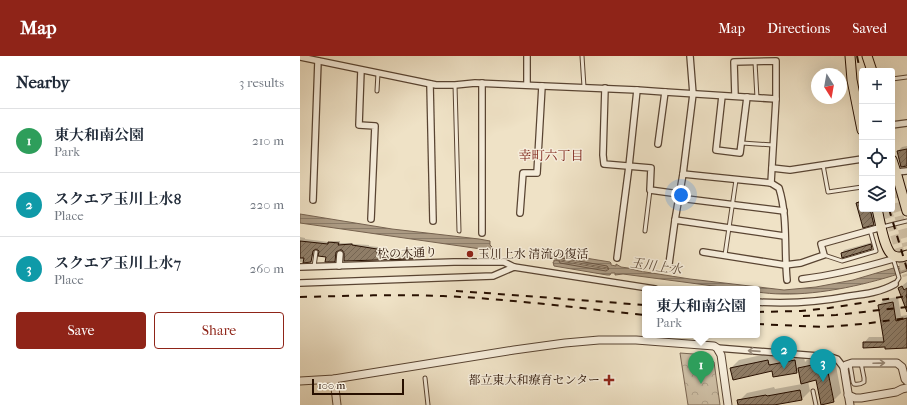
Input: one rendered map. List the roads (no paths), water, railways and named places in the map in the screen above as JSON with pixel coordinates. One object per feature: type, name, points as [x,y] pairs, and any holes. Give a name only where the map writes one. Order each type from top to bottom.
[{"type":"main road","points":[[850,56],[852,80],[859,115]]},
{"type":"main road","points":[[853,56],[862,104]]},
{"type":"main road","points":[[863,56],[865,68]]},
{"type":"main road","points":[[867,56],[871,68]]},
{"type":"main road","points":[[895,169],[906,206]]},
{"type":"main road","points":[[878,212],[887,247],[893,260],[896,257],[907,255]]},
{"type":"street","points":[[527,56],[527,85]]},
{"type":"street","points":[[669,264],[683,174],[693,94],[690,56]]},
{"type":"street","points":[[300,57],[322,60],[361,70],[436,85],[482,83],[584,87],[776,99]]},
{"type":"street","points":[[313,200],[322,60]]},
{"type":"street","points":[[735,96],[734,62],[776,61],[776,99],[771,183]]},
{"type":"street","points":[[361,70],[359,125],[375,126],[371,219]]},
{"type":"street","points":[[482,83],[482,233]]},
{"type":"street","points":[[430,84],[433,221]]},
{"type":"street","points":[[520,213],[523,172],[537,173],[542,86]]},
{"type":"street","points":[[605,88],[604,164],[651,168],[650,190],[679,196],[784,211]]},
{"type":"street","points":[[617,258],[637,90]]},
{"type":"street","points":[[658,144],[665,92]]},
{"type":"street","points":[[722,96],[716,150],[740,153],[747,97]]},
{"type":"street","points":[[895,125],[907,123]]},
{"type":"street","points":[[772,168],[790,170],[859,159]]},
{"type":"street","points":[[896,172],[907,171]]},
{"type":"street","points":[[683,174],[771,183],[779,188],[784,211],[786,280]]},
{"type":"street","points":[[675,220],[784,236]]},
{"type":"street","points":[[703,252],[785,265],[802,263],[824,256],[821,244],[882,227]]},
{"type":"street","points":[[339,266],[340,254]]},
{"type":"street","points":[[802,279],[856,270],[893,260]]},
{"type":"street","name":"松の木通り","points":[[300,267],[454,262],[504,262],[514,267],[642,287]]},
{"type":"street","points":[[300,283],[493,276],[514,267]]},
{"type":"street","points":[[760,302],[788,303],[846,297],[878,291],[895,284]]},
{"type":"street","points":[[300,381],[334,379],[514,350],[599,340],[636,340],[704,344],[718,348],[831,357],[847,366],[861,363],[897,363],[902,367],[906,380],[904,388],[896,392],[859,398],[848,395]]},
{"type":"street","points":[[718,348],[721,355],[728,405]]},
{"type":"street","points":[[847,366],[848,395],[851,405],[859,398]]},
{"type":"street","points":[[334,379],[337,405]]},
{"type":"lane","points":[[582,56],[584,87]]},
{"type":"lane","points":[[755,62],[757,98]]},
{"type":"lane","points":[[377,91],[378,73]]},
{"type":"lane","points":[[895,79],[907,77]]},
{"type":"lane","points":[[455,85],[459,231]]},
{"type":"lane","points":[[742,143],[773,145]]},
{"type":"lane","points":[[823,165],[828,192],[859,187]]},
{"type":"lane","points":[[725,255],[736,180]]},
{"type":"lane","points":[[646,231],[650,190]]},
{"type":"lane","points":[[882,227],[907,221]]},
{"type":"lane","points":[[824,256],[842,261],[876,251],[870,230]]},
{"type":"lane","points":[[314,267],[316,252]]},
{"type":"lane","points":[[893,260],[899,278],[895,284]]},
{"type":"lane","points":[[847,366],[854,384],[857,385],[864,382],[861,363]]},
{"type":"lane","points":[[425,378],[428,405]]},
{"type":"lane","points":[[813,391],[816,405]]},
{"type":"water","points":[[300,214],[392,229],[479,239],[490,241],[490,245],[493,248],[488,250],[300,223]]},
{"type":"water","points":[[555,253],[610,262],[611,265],[616,266],[616,264],[621,267],[639,271],[750,286],[713,286],[623,274],[615,275],[615,273],[607,275],[554,266],[554,260],[608,268],[554,258]]},
{"type":"water","points":[[907,264],[907,271],[845,288],[813,293],[776,294],[760,292],[760,287],[784,290],[816,287],[853,280]]},
{"type":"tunnel","points":[[895,201],[907,246]]},
{"type":"tunnel","points":[[888,212],[907,276]]},
{"type":"railway","points":[[857,56],[860,68]]},
{"type":"railway","points":[[890,212],[907,269]]},
{"type":"railway","points":[[456,291],[642,305]]},
{"type":"railway","points":[[300,297],[389,295],[468,297],[642,315]]},
{"type":"railway","points":[[760,312],[801,311],[829,308],[907,296]]},
{"type":"railway","points":[[803,316],[836,315],[907,307]]},
{"type":"railway","points":[[760,324],[823,327],[863,324],[907,318]]},
{"type":"place","name":"玉川上水 清流の復活","points":[[470,254]]},
{"type":"place","name":"スクエア玉川上水8","points":[[784,369]]},
{"type":"place","name":"都立東大和療育センター","points":[[609,380]]},
{"type":"place","name":"スクエア玉川上水7","points":[[823,382]]},
{"type":"place","name":"東大和南公園","points":[[701,384]]},
{"type":"district","name":"幸町六丁目","points":[[551,155]]},
{"type":"water label","name":"玉川上水","points":[[656,266]]}]
